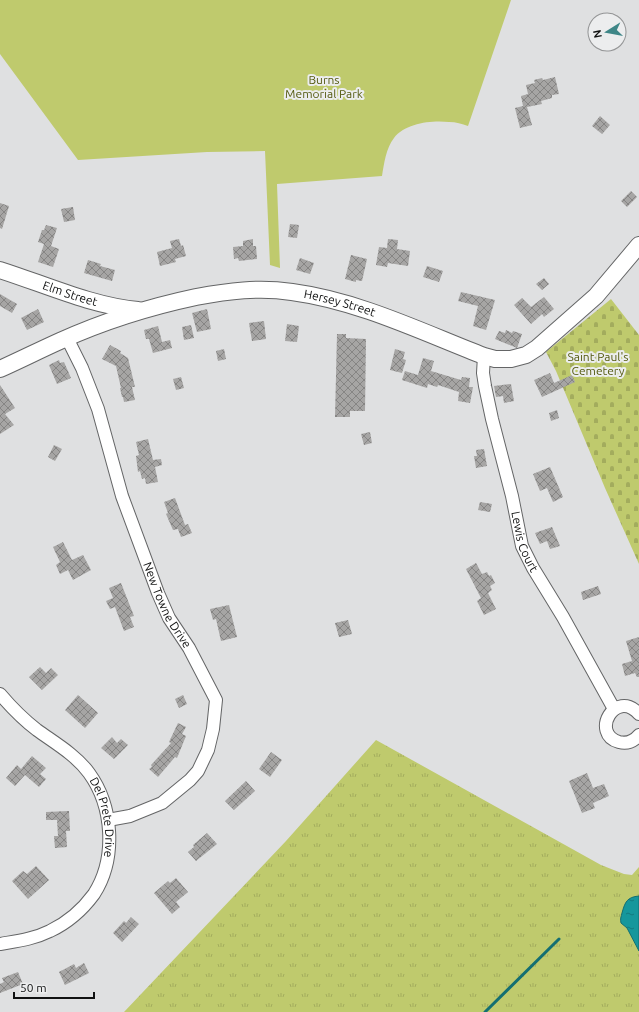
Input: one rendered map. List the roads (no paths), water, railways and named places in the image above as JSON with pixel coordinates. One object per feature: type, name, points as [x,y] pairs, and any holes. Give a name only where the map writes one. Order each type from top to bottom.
[{"type":"street","name":"Hersey Street","points":[[0,369],[67,338],[141,310],[191,298],[231,291],[262,289],[292,292],[327,299],[376,314],[432,334],[484,356],[495,359],[511,359],[526,355],[536,348],[596,296],[639,245]]},
{"type":"street","name":"Elm Street","points":[[0,270],[93,301],[115,307],[141,310]]},
{"type":"street","points":[[89,329],[92,325],[94,317],[93,301]]},
{"type":"street","name":"New Towne Drive","points":[[67,338],[82,368],[98,409],[122,496],[142,554],[158,594],[169,618],[191,653],[216,700],[213,729],[208,750],[198,771],[190,780],[162,803],[130,816],[108,820]]},
{"type":"street","name":"Lewis Court","points":[[484,356],[483,373],[485,386],[524,551],[563,617],[614,709]]},
{"type":"street","name":"Del Prete Drive","points":[[0,694],[30,723],[72,756],[88,771],[99,792],[108,820],[109,838],[105,867],[99,883],[88,901],[68,919],[50,931],[29,939],[0,944]]},
{"type":"street","points":[[639,714],[636,710],[625,706],[614,709],[608,715],[606,723],[607,732],[612,738],[620,742],[624,743],[635,740],[639,735]]},
{"type":"water","points":[[639,896],[639,951],[627,928],[621,923],[621,917],[627,901]]},
{"type":"waterway","points":[[485,1012],[559,939]]},
{"type":"park label","name":"Burns Memorial Park","points":[[324,87]]},
{"type":"park label","name":"Saint Paul's Cemetery","points":[[598,364]]}]
